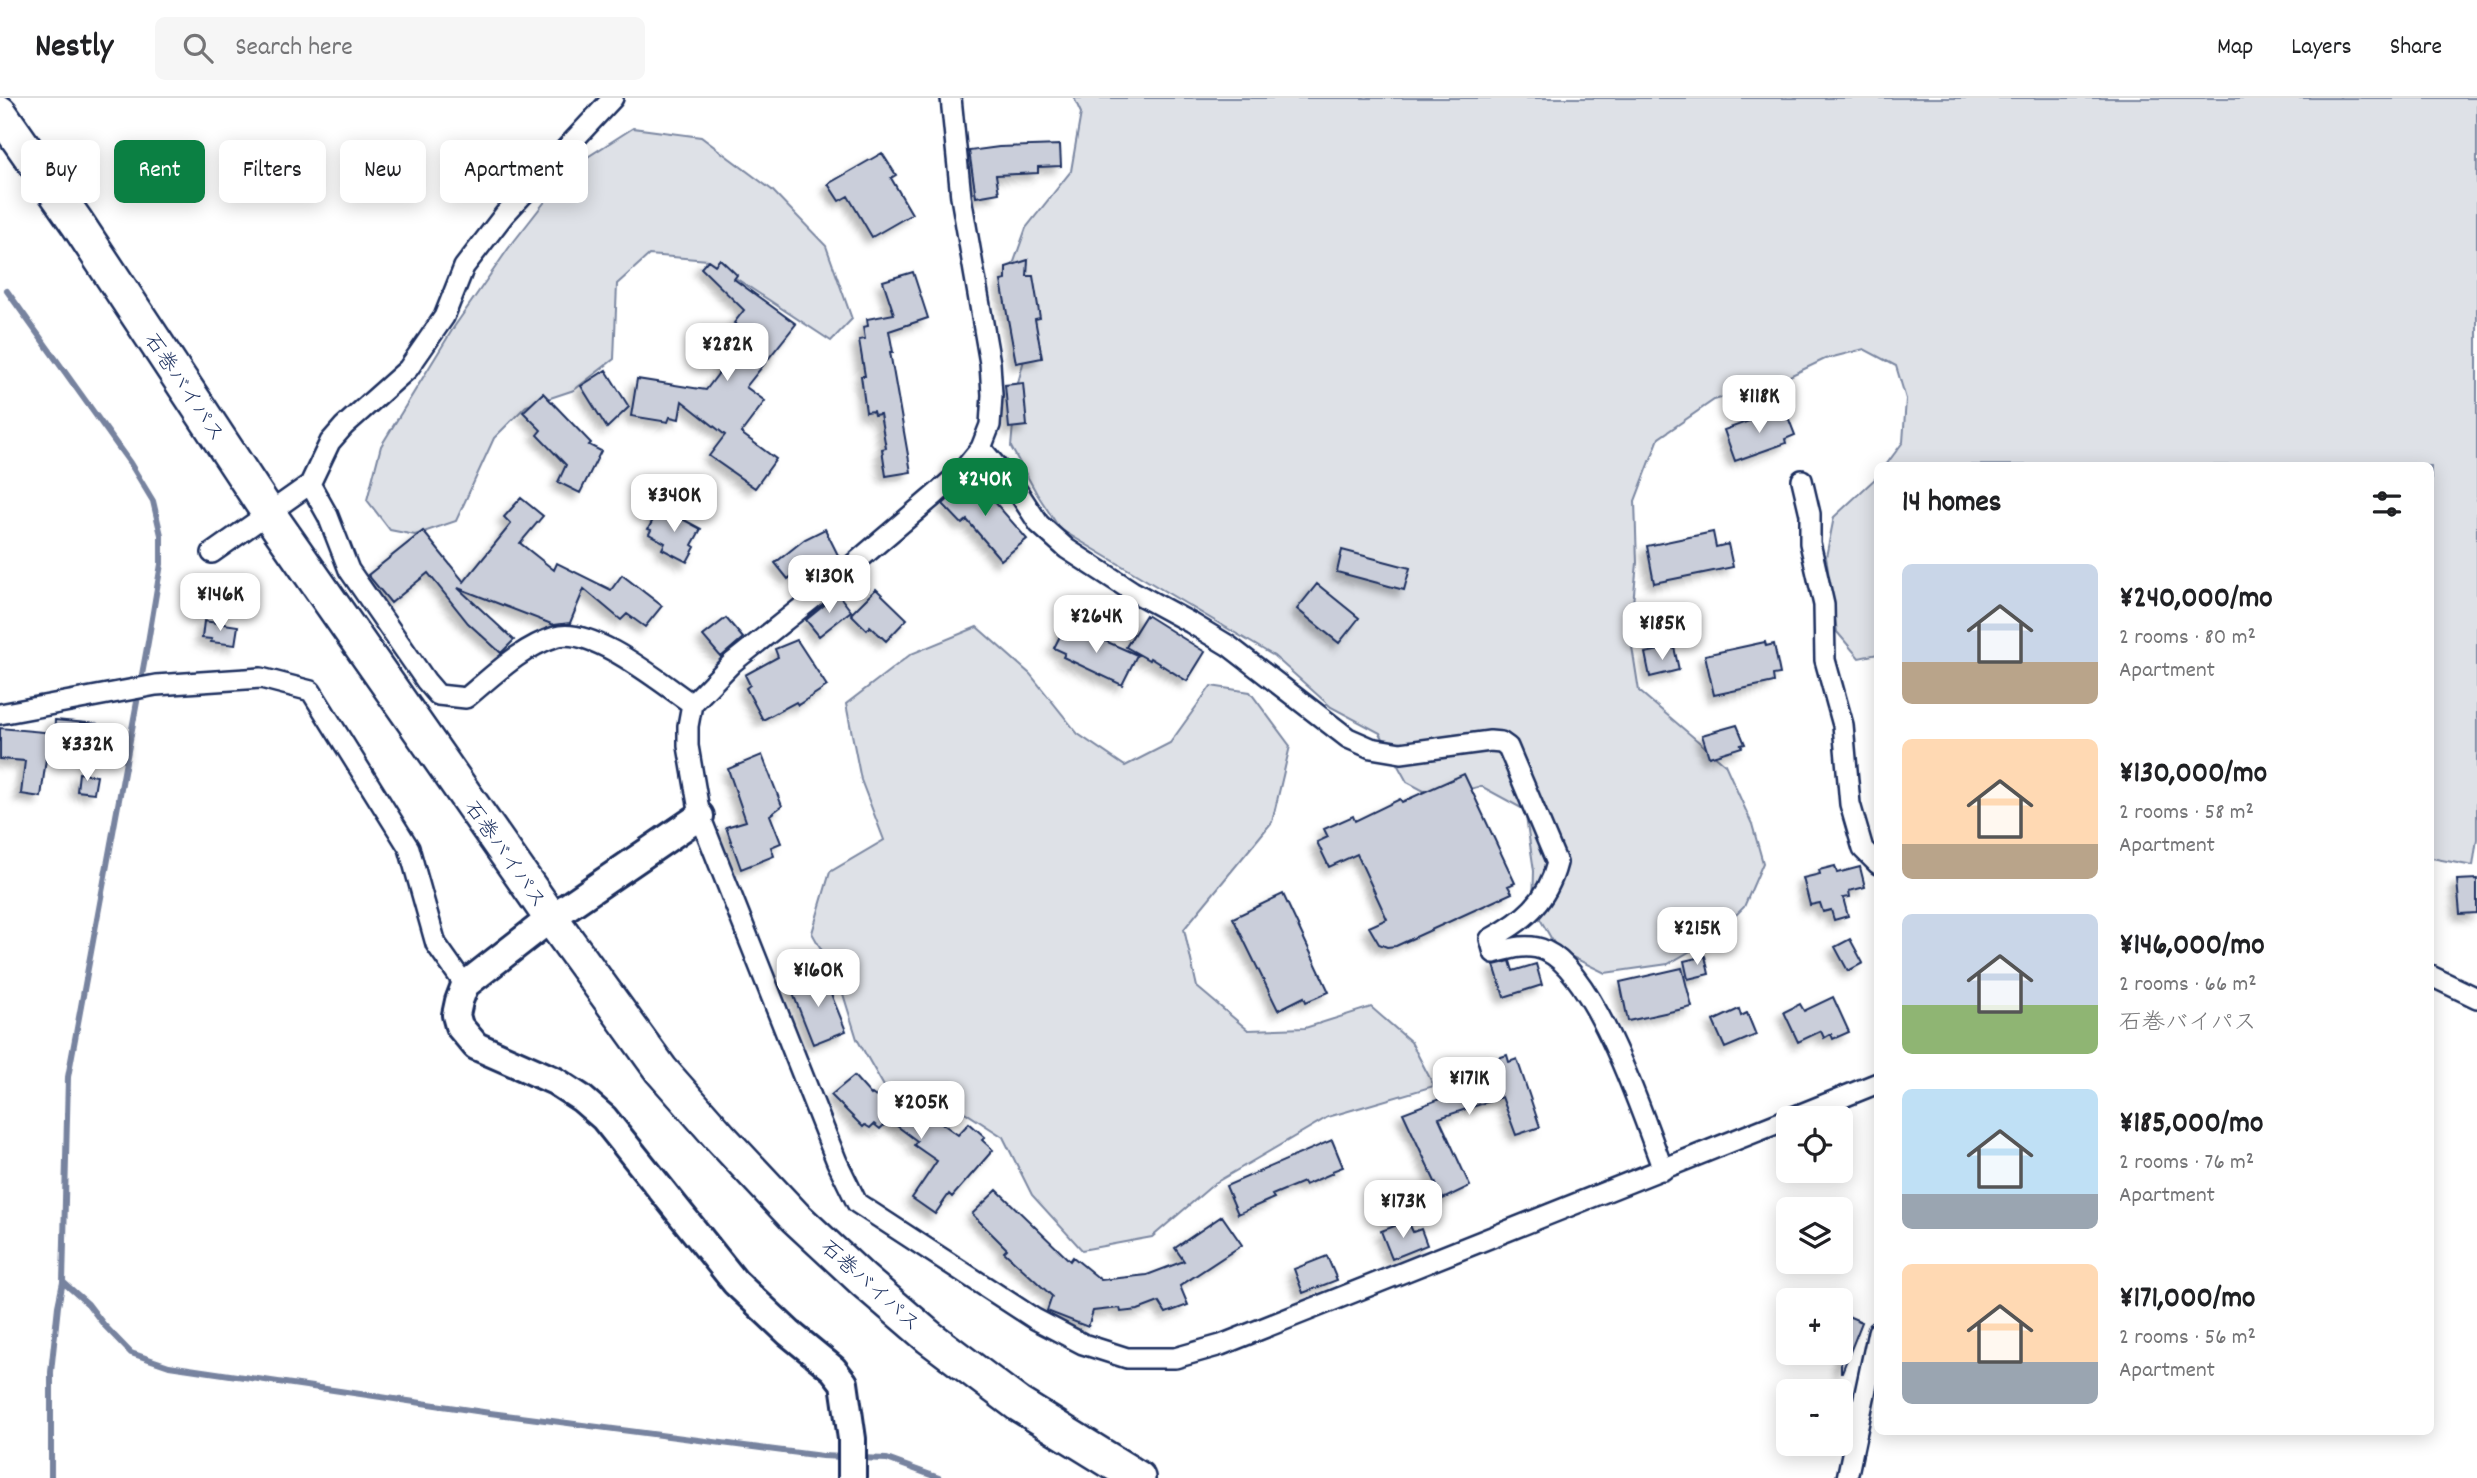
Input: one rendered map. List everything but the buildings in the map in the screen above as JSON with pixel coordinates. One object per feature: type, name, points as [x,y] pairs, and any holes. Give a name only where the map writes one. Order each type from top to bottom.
[{"type":"highway","name":"石巻バイパス","points":[[0,113],[269,514],[551,918],[661,1070],[720,1138],[796,1217],[929,1337],[1018,1404],[1138,1478]]},
{"type":"street","points":[[212,553],[310,484],[330,442],[344,426],[408,369],[444,317],[464,267],[480,246],[505,215],[613,98]]},
{"type":"street","points":[[951,98],[961,197],[990,363],[990,425],[981,448],[955,477],[822,591],[732,663],[692,704],[688,726],[688,746],[700,816],[827,1138],[858,1203],[1035,1319],[1083,1344],[1127,1358],[1175,1358],[1221,1345],[1776,1125]]},
{"type":"street","points":[[981,448],[1018,492],[1039,524],[1067,549],[1132,591],[1229,646],[1348,738],[1371,748],[1401,753],[1490,741],[1501,742],[1508,747],[1558,863],[1546,894],[1517,925],[1490,939],[1494,953],[1531,946],[1558,957],[1574,974],[1603,1022],[1646,1123],[1662,1170]]},
{"type":"street","points":[[1802,480],[1810,514],[1810,543],[1824,605],[1825,660],[1843,725],[1850,804],[1863,849],[1874,860]]},
{"type":"street","points":[[310,484],[328,516],[349,570],[438,695],[466,698],[519,654],[556,636],[579,635],[599,642],[692,704]]},
{"type":"street","points":[[0,714],[150,686],[261,678],[311,691],[409,848],[436,944],[465,985]]},
{"type":"street","points":[[700,816],[551,918],[465,985],[456,1015],[459,1026],[476,1046],[555,1081],[581,1098],[604,1118],[735,1282],[789,1333],[833,1369],[844,1383],[852,1439],[852,1473]]},
{"type":"street","points":[[2434,977],[2477,998]]},
{"type":"street","points":[[1822,1106],[1874,1085]]},
{"type":"street","points":[[1847,1478],[1874,1351]]},
{"type":"shaded area","points":[[1074,98],[2477,98],[2477,839],[2473,866],[2434,859],[2434,462],[1888,462],[1903,442],[1906,399],[1896,366],[1864,349],[1825,359],[1775,383],[1714,400],[1659,438],[1635,501],[1637,563],[1630,634],[1639,691],[1725,764],[1752,824],[1763,863],[1744,907],[1713,938],[1668,964],[1605,973],[1558,950],[1533,907],[1534,871],[1525,810],[1481,786],[1437,798],[1407,782],[1380,733],[1331,707],[1274,656],[1060,529],[1037,494],[1011,447],[1016,391],[1030,336],[1009,276],[1026,228],[1071,171],[1081,113]]},
{"type":"shaded area","points":[[633,128],[701,137],[772,190],[826,246],[852,319],[831,341],[708,260],[649,255],[617,284],[614,359],[574,390],[526,406],[494,438],[456,521],[415,535],[390,530],[367,500],[381,446],[454,327],[544,203],[588,203],[588,157]]},
{"type":"shaded area","points":[[1874,480],[1874,655],[1859,658],[1837,632],[1826,557],[1834,517]]},
{"type":"shaded area","points":[[977,627],[1030,674],[1078,734],[1125,766],[1170,743],[1211,686],[1250,692],[1290,746],[1272,822],[1184,929],[1197,987],[1248,1030],[1305,1028],[1371,1007],[1411,1042],[1434,1086],[1328,1117],[1215,1183],[1152,1237],[1082,1250],[1032,1195],[1003,1137],[946,1100],[885,1088],[857,1039],[839,981],[812,933],[830,872],[884,840],[861,780],[846,704],[911,654]]},
{"type":"waterway","points":[[7,291],[130,463],[153,501],[161,535],[161,564],[148,642],[68,1077],[63,1282],[51,1372],[51,1478]]},
{"type":"waterway","points":[[63,1282],[88,1304],[131,1353],[169,1366],[490,1413],[844,1457]]},
{"type":"waterway","points":[[859,1458],[887,1459],[939,1478]]}]
